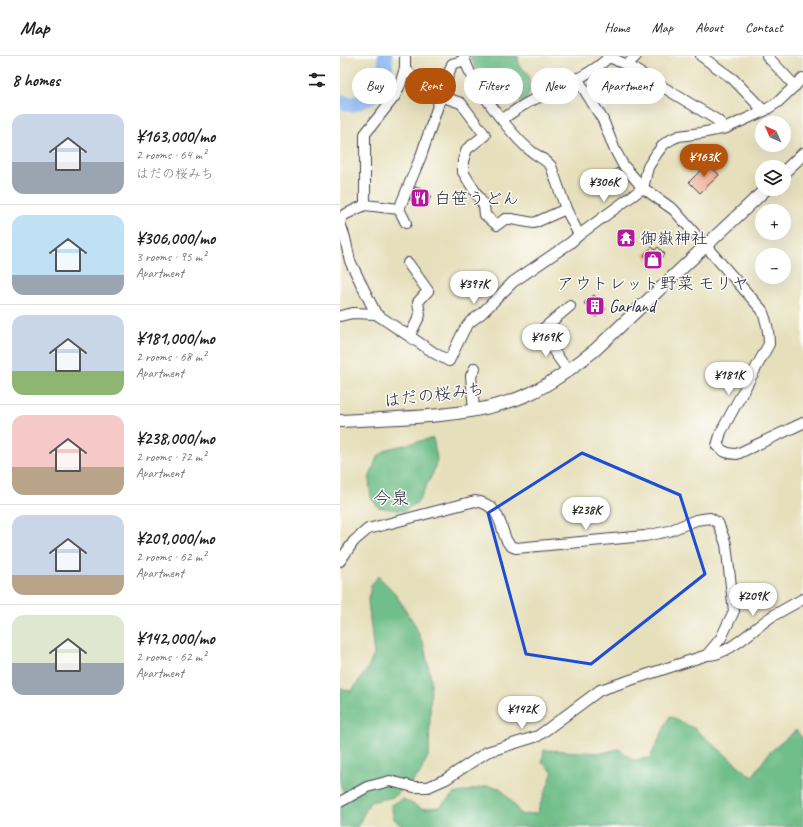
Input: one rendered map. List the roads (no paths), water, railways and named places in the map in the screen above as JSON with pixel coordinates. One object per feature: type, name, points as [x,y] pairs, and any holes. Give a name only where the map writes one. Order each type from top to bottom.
[{"type":"main road","points":[[791,165],[803,154]]},
{"type":"main road","name":"はだの桜みち","points":[[340,421],[444,414],[474,410],[509,401],[530,393],[568,371],[595,350],[759,196]]},
{"type":"street","points":[[365,206],[365,134],[396,96],[405,68],[405,56]]},
{"type":"street","points":[[627,65],[636,56]]},
{"type":"street","points":[[701,56],[733,79],[764,111]]},
{"type":"street","points":[[767,56],[795,86]]},
{"type":"street","points":[[579,77],[601,65],[608,57],[627,65],[717,120],[726,128]]},
{"type":"street","points":[[451,68],[452,64],[464,58],[476,83],[502,119],[519,140],[551,166],[566,209],[579,235]]},
{"type":"street","points":[[340,316],[352,313],[376,314],[449,361],[464,330],[470,322],[482,313],[513,282],[570,243],[643,188],[648,167],[664,144],[679,136],[726,128],[764,111],[778,102],[803,78]]},
{"type":"street","points":[[579,81],[603,120],[614,148],[623,165],[643,188],[674,210],[762,310],[768,322],[769,344],[721,432],[718,446],[729,454],[737,454],[803,422]]},
{"type":"street","points":[[456,101],[461,103],[485,136],[467,149],[463,161],[463,172],[484,206],[485,215],[497,225],[505,219],[534,223],[566,209]]},
{"type":"street","points":[[502,119],[531,101]]},
{"type":"street","points":[[406,223],[400,209],[421,156],[438,104]]},
{"type":"street","points":[[376,314],[350,261],[340,223],[344,215],[365,206],[400,209]]},
{"type":"street","points":[[408,263],[428,291],[418,302],[420,315],[410,335]]},
{"type":"street","points":[[568,371],[537,332],[570,306]]},
{"type":"street","points":[[474,410],[471,376],[475,368]]},
{"type":"street","points":[[340,561],[354,541],[368,529],[475,501],[484,502],[495,511],[498,515],[508,544],[512,548],[644,536],[669,531],[696,520],[710,518],[718,523],[724,539],[734,611],[721,638],[707,655]]},
{"type":"street","points":[[340,802],[367,787],[390,781],[414,787],[428,787],[446,779],[486,752],[538,736],[600,690],[723,651],[749,635],[770,618],[803,598]]},
{"type":"waterway","points":[[340,101],[351,105],[369,98],[386,80],[385,56]]},
{"type":"place","name":"白笹うどん","points":[[420,198]]},
{"type":"place","name":"御嶽神社","points":[[626,238]]},
{"type":"place","name":"アウトレット野菜 モリヤ","points":[[653,260]]},
{"type":"place","name":"Garland","points":[[595,306]]},
{"type":"district","name":"今泉","points":[[391,498]]}]
